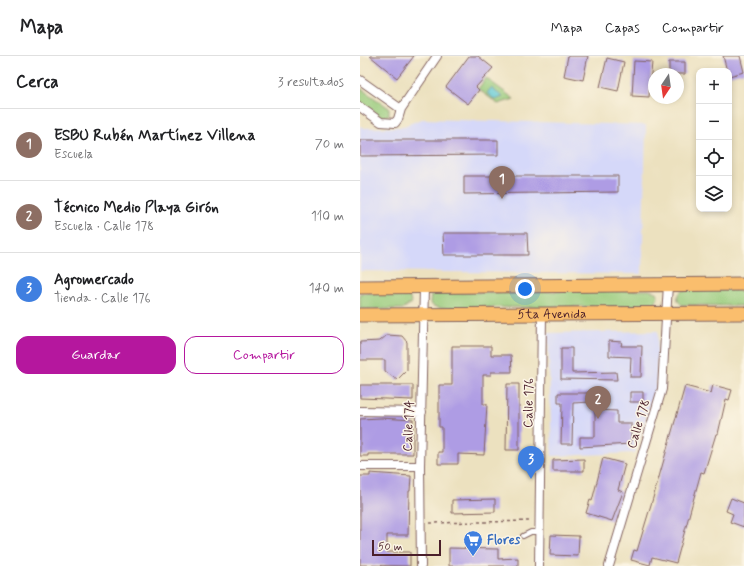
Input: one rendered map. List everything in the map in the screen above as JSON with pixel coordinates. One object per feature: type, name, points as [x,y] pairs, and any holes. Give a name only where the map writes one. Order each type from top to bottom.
[{"type":"highway","name":"5ta Avenida","points":[[360,287],[744,284]]},
{"type":"highway","name":"5ta Avenida","points":[[360,315],[667,312],[744,313]]},
{"type":"street","points":[[360,107],[381,122],[395,123],[401,109],[437,56]]},
{"type":"street","points":[[360,80],[401,109]]},
{"type":"street","name":"Calle 178","points":[[609,566],[662,389],[668,284]]},
{"type":"street","name":"Calle 174","points":[[421,566],[420,466],[424,287]]},
{"type":"street","name":"Calle 176","points":[[539,566],[542,313]]},
{"type":"street","points":[[360,411],[422,412]]},
{"type":"street","points":[[360,466],[420,466]]},
{"type":"lane","points":[[524,536],[531,532],[540,532]]},
{"type":"path","points":[[421,523],[540,521]]},
{"type":"shaded area","points":[[422,119],[646,125],[642,274],[360,271],[360,126],[364,128],[401,127]]},
{"type":"shaded area","points":[[658,331],[656,386],[635,453],[552,456],[548,333]]},
{"type":"green space","points":[[486,78],[514,99],[498,104],[478,89]]},
{"type":"green space","points":[[360,88],[389,108],[389,115],[381,117],[360,102]]},
{"type":"green space","points":[[649,290],[656,292],[658,297],[655,304],[650,306],[439,308],[430,303],[431,295],[436,293]]},
{"type":"green space","points":[[683,290],[744,290],[744,306],[682,305],[678,301],[678,298],[679,294]]},
{"type":"green space","points":[[360,293],[404,293],[409,294],[411,303],[403,309],[360,309]]},
{"type":"water","points":[[491,88],[503,97],[495,100],[487,93]]},
{"type":"building","points":[[370,56],[414,56],[397,78]]},
{"type":"building","points":[[469,56],[478,56],[493,68],[476,87],[479,90],[468,104],[446,87]]},
{"type":"building","points":[[568,56],[588,56],[583,80],[564,76]]},
{"type":"building","points":[[723,56],[740,56],[744,72],[732,75],[732,68],[726,68]]},
{"type":"building","points":[[607,58],[624,62],[618,91],[600,87]]},
{"type":"building","points":[[634,61],[652,62],[651,68],[648,68],[648,97],[632,96]]},
{"type":"building","points":[[669,62],[685,62],[685,74],[684,68],[669,68]]},
{"type":"building","points":[[360,140],[498,140],[498,155],[360,156]]},
{"type":"building","points":[[464,176],[618,176],[618,192],[464,194]]},
{"type":"building","points":[[443,233],[527,233],[528,255],[444,255]]},
{"type":"building","points":[[387,335],[402,336],[407,342],[407,370],[397,380],[385,371],[385,360],[360,360],[360,342],[380,341]]},
{"type":"building","points":[[609,341],[622,342],[621,346],[642,346],[641,377],[630,377],[631,357],[609,356]]},
{"type":"building","points":[[452,346],[491,346],[491,355],[511,355],[512,372],[491,372],[491,375],[483,375],[483,404],[487,404],[484,455],[458,454],[458,464],[438,464],[438,452],[442,452],[442,427],[439,427],[439,385],[452,385]]},
{"type":"building","points":[[561,348],[572,348],[572,373],[616,372],[617,380],[561,379]]},
{"type":"building","points":[[507,384],[519,384],[519,450],[506,450]]},
{"type":"building","points":[[360,385],[413,385],[413,400],[360,398]]},
{"type":"building","points":[[713,385],[732,390],[729,400],[726,399],[718,434],[716,434],[704,473],[701,472],[676,563],[652,557],[650,565],[631,560],[634,550],[637,551],[685,386],[711,393]]},
{"type":"building","points":[[630,392],[643,392],[643,402],[630,402]]},
{"type":"building","points":[[558,393],[591,393],[591,402],[573,403],[572,444],[561,444],[562,403],[558,403]]},
{"type":"building","points":[[595,410],[617,411],[617,423],[631,423],[631,444],[580,447],[580,437],[595,437]]},
{"type":"building","points":[[381,418],[413,420],[413,454],[368,454],[368,456],[360,456],[360,419]]},
{"type":"building","points":[[603,458],[625,464],[618,490],[623,492],[612,521],[586,513],[590,500],[592,501]]},
{"type":"building","points":[[584,459],[584,471],[553,471],[553,460]]},
{"type":"building","points":[[370,473],[411,476],[409,491],[408,535],[387,535],[387,552],[410,552],[410,566],[360,565],[360,476],[370,476]]},
{"type":"building","points":[[731,498],[744,503],[744,527],[730,522],[733,514],[726,511]]},
{"type":"building","points":[[495,499],[495,512],[452,513],[452,500]]},
{"type":"building","points":[[551,535],[579,536],[578,556],[550,555]]},
{"type":"building","name":"Flores","points":[[449,548],[498,549],[498,559],[518,558],[518,566],[449,566]]},
{"type":"place","name":"ESBU Rubén Martínez Villena","points":[[502,199]]},
{"type":"place","name":"Técnico Medio Playa Girón","points":[[598,419]]},
{"type":"place","name":"Agromercado","points":[[531,479]]},
{"type":"place","name":"Flores","points":[[473,557]]}]
